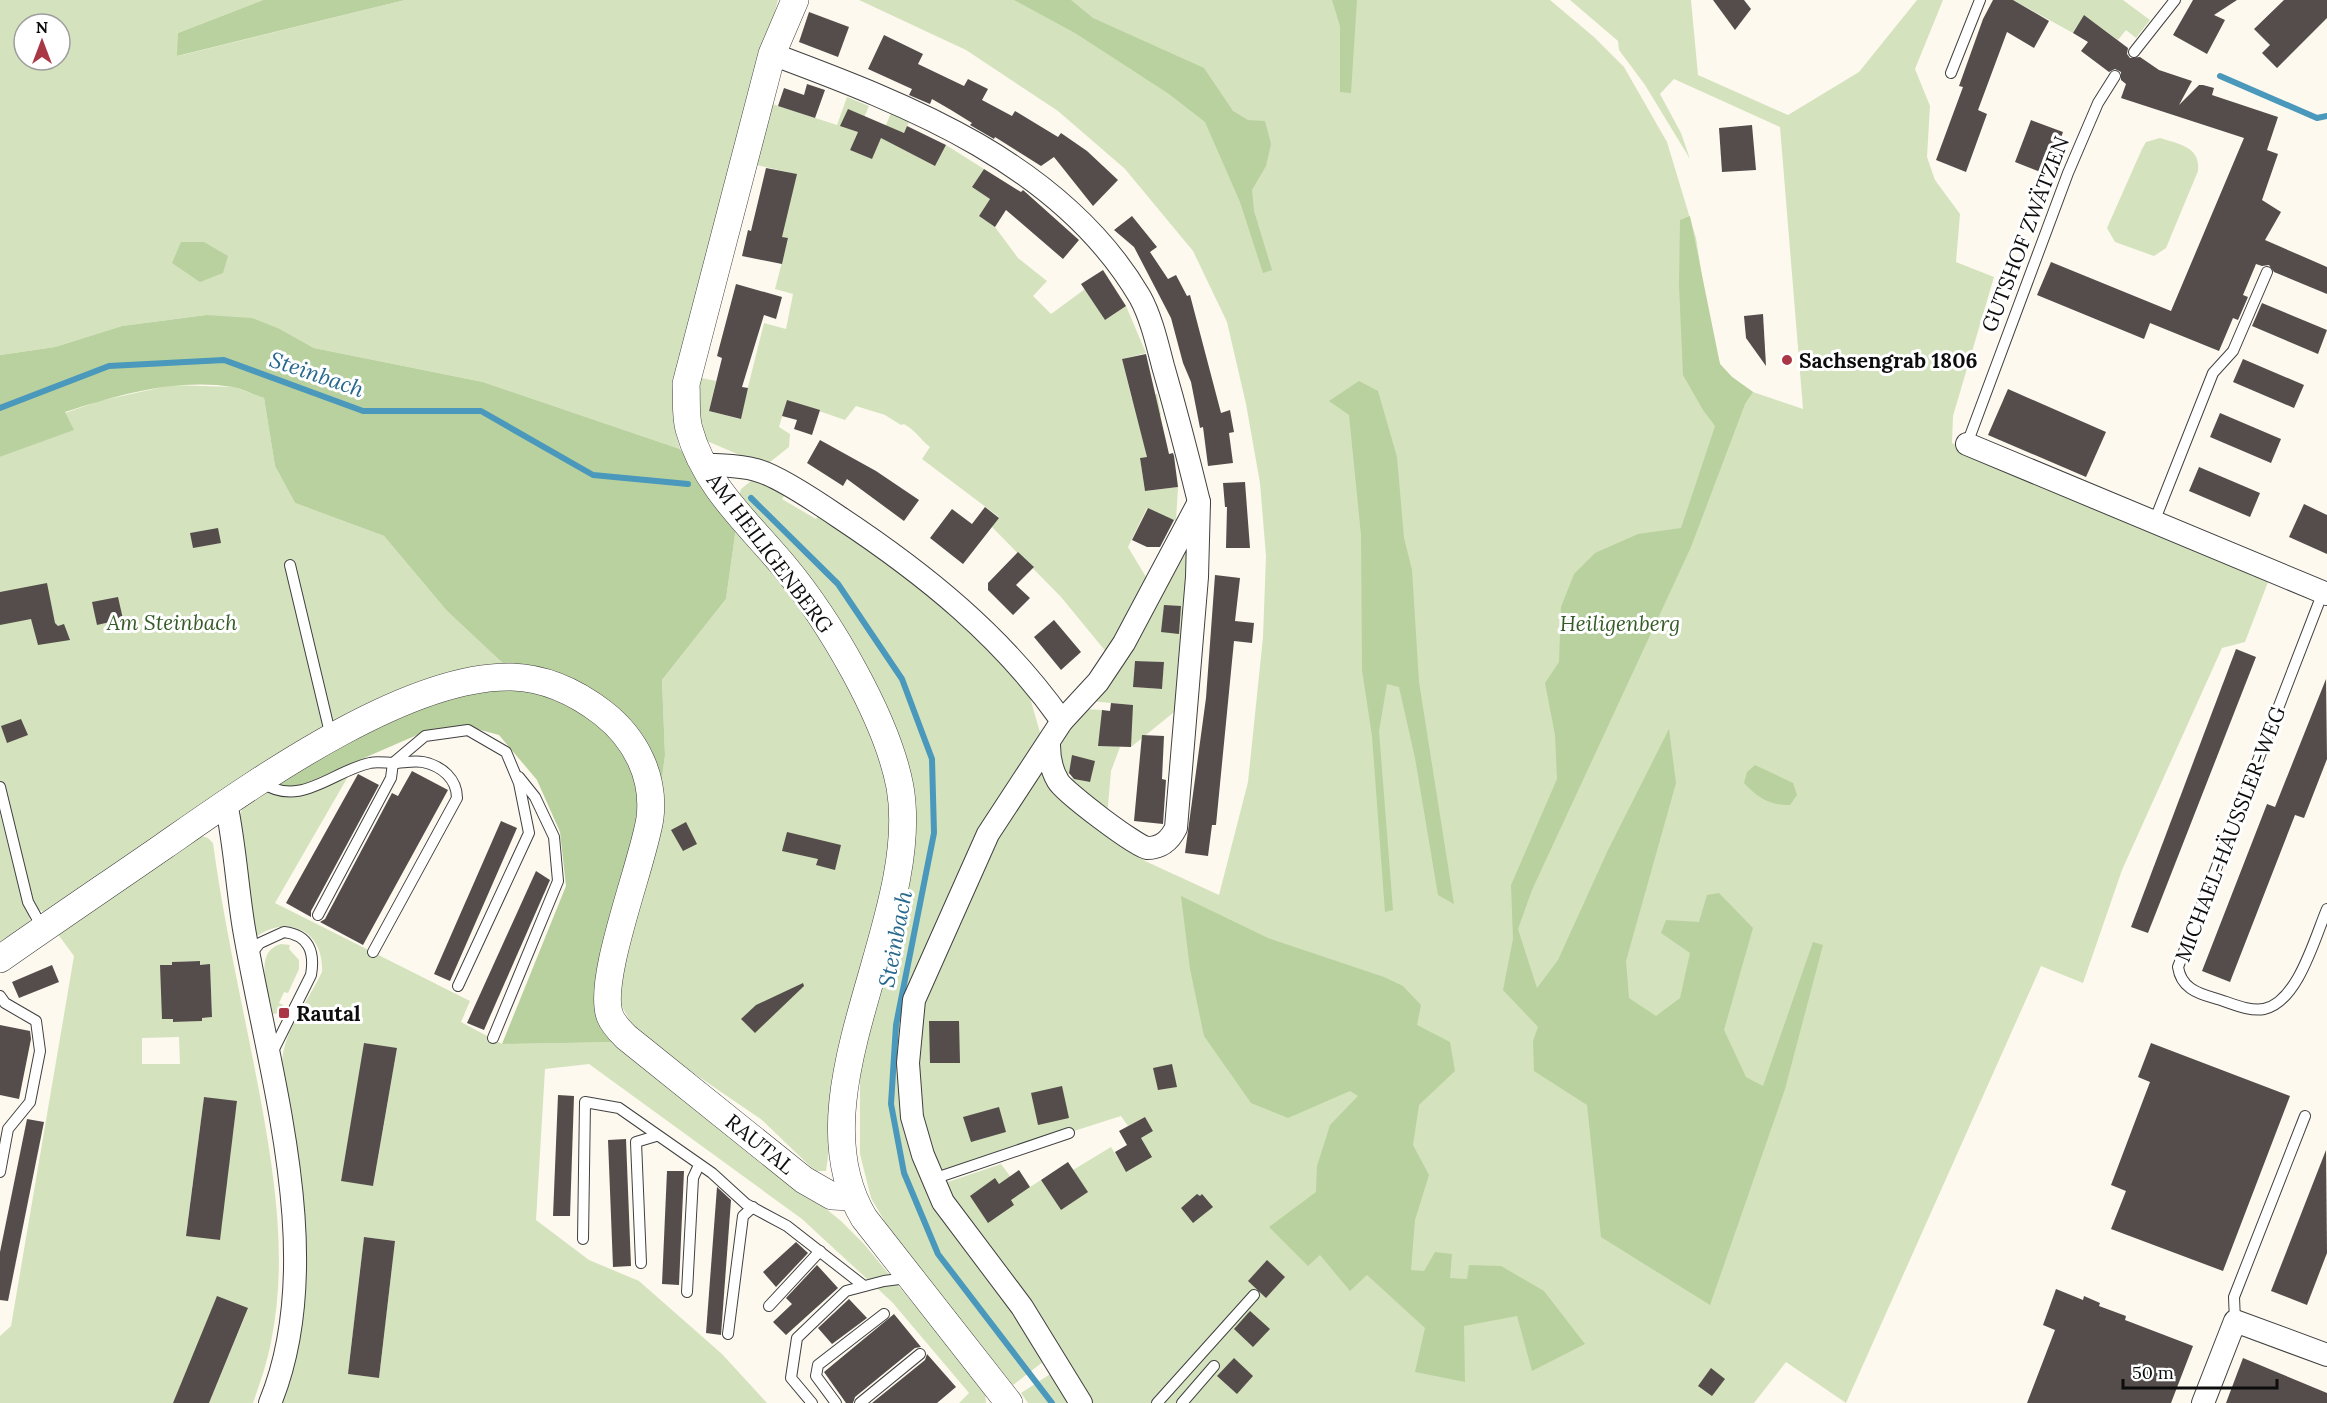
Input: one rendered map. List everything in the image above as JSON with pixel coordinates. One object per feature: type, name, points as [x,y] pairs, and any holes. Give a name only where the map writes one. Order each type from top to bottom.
[{"type":"street","name":"AM HEILIGENBERG","points":[[795,0],[772,54],[686,384],[688,428],[702,464],[729,503],[786,568],[832,634],[876,713],[899,786],[904,826],[897,872],[850,1061],[842,1116],[842,1159],[852,1197]]},
{"type":"street","points":[[772,54],[861,87],[948,128],[1018,170],[1075,216],[1109,253],[1141,298],[1168,382],[1199,502],[1197,578],[1176,828],[1170,839],[1158,847],[1139,846],[1066,792],[1057,780],[1048,746]]},
{"type":"street","name":"MICHAEL-HÄUSSLER-WEG","points":[[1967,444],[2325,593]]},
{"type":"street","name":"AM HEILIGENBERG","points":[[702,464],[757,470],[817,501],[925,576],[984,630],[1034,682],[1062,721]]},
{"type":"street","points":[[1081,1403],[1022,1307],[943,1202],[923,1155],[912,1117],[908,1063],[914,1000],[988,834],[1048,746],[1062,721],[1098,682],[1124,643],[1199,502]]},
{"type":"street","name":"RAUTAL","points":[[0,959],[259,781],[332,738],[400,704],[453,686],[499,677],[533,680],[563,689],[587,702],[615,723],[638,753],[649,784],[650,820],[607,987],[610,1016],[626,1037],[804,1180],[831,1196],[852,1197]]},
{"type":"street","points":[[226,803],[249,955],[293,1207],[295,1270],[292,1324],[277,1386],[270,1403]]},
{"type":"street","points":[[852,1197],[864,1218],[1009,1403]]},
{"type":"street","points":[[2203,1403],[2235,1322],[2327,1355]]},
{"type":"lane","points":[[1951,73],[1980,0]]},
{"type":"lane","points":[[2134,52],[2175,0]]},
{"type":"lane","name":"GUTSHOF ZWÄTZEN","points":[[1967,444],[2068,173],[2098,103],[2115,76]]},
{"type":"lane","points":[[2154,522],[2213,373],[2233,351],[2267,272]]},
{"type":"lane","points":[[290,565],[332,738]]},
{"type":"lane","name":"MICHAEL-HÄUSSLER-WEG","points":[[2325,593],[2178,967],[2181,980],[2193,990],[2252,1009],[2264,1009],[2275,1005],[2290,992],[2297,980],[2327,909]]},
{"type":"lane","points":[[318,915],[391,778],[393,763],[425,736],[468,730],[506,752],[519,783],[529,833],[458,986]]},
{"type":"lane","points":[[259,781],[272,790],[296,793],[370,763],[423,761],[447,773],[457,785],[457,798],[373,952]]},
{"type":"lane","points":[[493,1038],[558,881],[554,837],[535,797],[513,770]]},
{"type":"lane","points":[[0,787],[28,902],[43,929]]},
{"type":"lane","points":[[249,955],[260,943],[284,932],[303,938],[311,948],[313,961],[311,975],[269,1060]]},
{"type":"lane","points":[[0,996],[5,1003],[36,1021],[40,1033],[40,1051],[30,1101],[8,1129],[0,1172]]},
{"type":"lane","points":[[584,1239],[585,1102],[619,1108],[753,1207],[787,1226],[864,1286]]},
{"type":"lane","points":[[2235,1322],[2234,1297],[2305,1116]]},
{"type":"lane","points":[[933,1179],[1069,1133]]},
{"type":"lane","points":[[641,1263],[636,1142],[656,1136]]},
{"type":"lane","points":[[687,1292],[693,1178],[699,1165]]},
{"type":"lane","points":[[728,1334],[743,1216],[753,1207]]},
{"type":"lane","points":[[770,1306],[820,1251]]},
{"type":"lane","points":[[812,1403],[791,1378],[796,1338],[846,1290],[910,1278]]},
{"type":"lane","points":[[1157,1403],[1254,1295]]},
{"type":"lane","points":[[836,1403],[816,1376],[818,1365],[884,1314]]},
{"type":"lane","points":[[860,1403],[921,1354]]},
{"type":"lane","points":[[1182,1403],[1214,1366]]},
{"type":"green space","points":[[0,0],[263,0],[178,33],[178,56],[405,0],[778,0],[677,380],[674,426],[680,449],[483,382],[314,348],[280,329],[206,315],[122,326],[55,347],[0,355]]},
{"type":"green space","points":[[263,0],[405,0],[177,56],[178,33]]},
{"type":"green space","name":"Heiligenberg","points":[[859,0],[1550,0],[1594,37],[1624,67],[1667,142],[1696,238],[1709,320],[1720,364],[1732,377],[1753,392],[1803,409],[1780,127],[1674,79],[1660,94],[1681,133],[1690,159],[1645,85],[1619,50],[1618,41],[1570,0],[1691,0],[1698,75],[1788,115],[1859,72],[1917,0],[1943,0],[1915,69],[1930,106],[1927,157],[1935,180],[1960,214],[1956,262],[1994,277],[1953,416],[1952,443],[2268,582],[2245,642],[2222,648],[2122,870],[2083,983],[2041,966],[1846,1403],[1786,1362],[1754,1403],[1090,1403],[942,1184],[1001,1164],[1022,1192],[1041,1180],[1061,1210],[1073,1170],[1111,1147],[1126,1171],[1151,1157],[1141,1138],[1153,1131],[1145,1117],[1128,1126],[1121,1116],[939,1174],[902,1120],[1048,1358],[1013,1385],[892,1234],[871,1198],[860,1154],[860,1064],[907,782],[738,499],[741,489],[756,477],[787,492],[782,499],[816,519],[820,513],[918,581],[1027,687],[1043,743],[1110,834],[1145,861],[1219,895],[1248,782],[1263,637],[1266,556],[1260,483],[1246,404],[1227,322],[1193,251],[1125,169],[1058,111],[966,50]]},
{"type":"green space","points":[[1014,0],[1071,0],[1093,18],[1204,68],[1233,111],[1248,120],[1265,121],[1271,144],[1266,166],[1252,190],[1254,211],[1272,270],[1263,273],[1240,202],[1205,122],[1169,94],[1075,33]]},
{"type":"green space","points":[[1332,0],[1357,0],[1351,93],[1340,92],[1340,26]]},
{"type":"green space","points":[[2013,0],[2123,0],[2150,20],[2136,38],[2126,30],[2118,40],[2084,15],[2073,33]]},
{"type":"green space","points":[[847,97],[869,106],[850,150],[872,158],[891,113],[910,120],[897,146],[935,166],[946,145],[984,169],[972,187],[990,199],[979,216],[995,227],[1018,258],[1047,281],[1033,296],[1051,314],[1085,289],[1105,320],[1126,306],[1146,353],[1122,359],[1132,399],[1157,394],[1161,415],[1139,420],[1147,457],[1140,458],[1145,491],[1178,487],[1176,521],[1147,508],[1128,547],[1149,582],[1107,653],[1061,597],[992,527],[999,517],[922,459],[930,447],[904,424],[901,425],[885,415],[856,406],[845,420],[787,400],[779,427],[790,434],[789,447],[765,466],[707,441],[699,434],[697,377],[716,381],[709,411],[740,419],[764,323],[786,329],[793,294],[775,289],[788,239],[781,237],[796,174],[752,164],[769,103],[837,125]]},
{"type":"green space","points":[[2160,138],[2181,145],[2192,152],[2198,163],[2198,171],[2166,248],[2154,256],[2115,242],[2107,228],[2146,142]]},
{"type":"green space","name":"Heiligenberg","points":[[1690,216],[1720,364],[1732,377],[1753,392],[1745,404],[1691,547],[1532,890],[1518,929],[1537,988],[1558,960],[1608,850],[1669,729],[1676,783],[1626,961],[1629,998],[1656,1016],[1680,998],[1690,953],[1661,933],[1666,920],[1699,922],[1707,895],[1719,893],[1753,928],[1724,1030],[1746,1077],[1763,1086],[1813,942],[1823,945],[1785,1089],[1710,1305],[1601,1237],[1587,1105],[1534,1071],[1533,1041],[1538,1027],[1503,990],[1513,939],[1511,885],[1557,779],[1555,735],[1545,683],[1559,662],[1561,607],[1574,574],[1595,553],[1638,534],[1681,528],[1715,426],[1683,375],[1679,285],[1680,220]]},
{"type":"green space","points":[[181,242],[204,242],[228,256],[223,273],[200,282],[172,263]]},
{"type":"green space","points":[[206,315],[252,318],[280,329],[314,348],[483,382],[680,449],[736,528],[726,599],[662,680],[665,755],[659,802],[646,749],[509,669],[447,611],[384,536],[295,503],[275,466],[264,398],[237,388],[212,385],[169,386],[126,394],[65,412],[74,430],[0,457],[0,355],[55,347],[122,326]]},
{"type":"green space","points":[[1359,381],[1378,391],[1397,457],[1404,538],[1412,570],[1419,682],[1454,904],[1438,895],[1415,758],[1399,687],[1387,684],[1379,731],[1393,910],[1385,912],[1372,736],[1362,670],[1361,535],[1349,415],[1329,401]]},
{"type":"green space","name":"Am Steinbach","points":[[172,385],[234,387],[264,398],[275,466],[295,503],[384,536],[447,611],[509,669],[449,678],[48,914],[37,909],[29,915],[31,927],[0,946],[0,457],[73,430],[65,413],[99,401]]},
{"type":"green space","points":[[736,528],[824,634],[863,717],[891,785],[889,872],[841,1060],[826,1171],[815,1171],[762,1120],[638,1035],[621,1005],[619,989],[659,802],[665,755],[662,680],[726,599]]},
{"type":"green space","points":[[1188,543],[1179,708],[1131,747],[1132,705],[1090,701]],"holes":[[[1135,661],[1164,662],[1162,689],[1134,687]]]},
{"type":"green space","points":[[524,687],[570,704],[621,742],[643,798],[620,895],[619,1042],[502,1044],[566,886],[560,832],[537,780],[499,735],[466,726],[424,732],[288,791],[276,779],[320,751],[453,696]]},
{"type":"green space","points":[[1085,709],[1102,710],[1099,741],[1120,747],[1111,771],[1107,817],[1078,794],[1062,774],[1058,763],[1057,751],[1062,739]],"holes":[[[1073,756],[1094,761],[1089,782],[1068,777]]]},
{"type":"green space","points":[[357,761],[275,903],[470,1001],[461,1022],[502,1044],[619,1042],[841,1221],[864,1244],[979,1383],[985,1392],[986,1403],[959,1403],[969,1393],[892,1302],[802,1219],[589,1064],[545,1069],[536,1220],[589,1260],[639,1281],[722,1354],[767,1403],[281,1403],[293,1361],[301,1318],[304,1276],[301,1192],[282,1064],[283,1052],[291,1028],[322,972],[321,958],[311,937],[293,927],[269,930],[257,936],[238,829],[245,804],[254,794],[276,779],[288,790]],"holes":[[[365,1043],[397,1049],[373,1186],[341,1180]],[[364,1237],[395,1241],[379,1378],[348,1374]]]},
{"type":"green space","points":[[1755,765],[1793,783],[1797,795],[1790,805],[1764,800],[1744,783],[1747,772]]},
{"type":"green space","points":[[201,836],[213,843],[223,909],[267,1136],[278,1224],[276,1313],[267,1358],[253,1403],[209,1403],[248,1309],[173,1403],[0,1403],[0,1336],[11,1326],[74,956],[57,933]],"holes":[[[199,961],[200,965],[210,965],[212,1017],[202,1018],[201,1021],[173,1022],[172,962]],[[179,1037],[180,1064],[142,1064],[142,1038]],[[204,1097],[237,1102],[219,1240],[186,1235]]]},
{"type":"green space","points":[[1181,896],[1268,938],[1384,977],[1403,986],[1421,1005],[1417,1025],[1450,1042],[1455,1071],[1419,1105],[1413,1145],[1429,1175],[1415,1220],[1411,1270],[1424,1271],[1435,1252],[1452,1254],[1450,1278],[1467,1279],[1469,1265],[1501,1266],[1544,1291],[1585,1344],[1532,1371],[1517,1316],[1464,1326],[1465,1382],[1415,1372],[1425,1328],[1367,1275],[1350,1291],[1320,1255],[1308,1266],[1269,1227],[1316,1192],[1317,1166],[1330,1125],[1358,1096],[1350,1091],[1288,1118],[1251,1103],[1204,1036],[1190,969]]},
{"type":"green space","points":[[281,944],[290,945],[289,949],[299,960],[299,969],[288,993],[284,992],[279,1003],[283,1005],[280,1013],[273,1014],[266,984],[265,964],[272,948]]},
{"type":"green space","points":[[1055,1371],[1073,1403],[1028,1403],[1021,1393]]},
{"type":"building","points":[[1713,0],[1744,0],[1751,9],[1735,30]]},
{"type":"building","points":[[1993,0],[2013,0],[2049,21],[2034,48],[2007,32],[1978,110],[1987,114],[1966,172],[1936,160],[1963,87],[1959,86],[1983,19]]},
{"type":"building","points":[[2193,0],[2237,0],[2214,15],[2225,20],[2207,54],[2173,35]]},
{"type":"building","points":[[2284,0],[2327,0],[2327,18],[2277,68],[2262,53],[2270,45],[2254,29]]},
{"type":"building","points":[[809,12],[849,27],[838,57],[799,42]]},
{"type":"building","points":[[2084,15],[2128,48],[2127,54],[2130,58],[2140,57],[2159,70],[2192,81],[2179,105],[2199,85],[2203,85],[2214,88],[2212,95],[2278,117],[2267,150],[2278,154],[2262,200],[2281,212],[2265,240],[2327,267],[2327,294],[2274,272],[2269,265],[2256,264],[2243,295],[2248,297],[2238,320],[2233,318],[2219,351],[2150,323],[2144,339],[2037,295],[2051,262],[2171,311],[2244,138],[2121,98],[2126,84],[2121,80],[2121,72],[2115,69],[2109,72],[2081,51],[2088,42],[2073,33]]},
{"type":"building","points":[[884,35],[923,54],[918,64],[964,86],[968,79],[988,89],[982,100],[1012,116],[1015,111],[1058,137],[1061,133],[1087,151],[1118,180],[1093,206],[1054,157],[1041,166],[995,137],[994,139],[970,125],[972,123],[932,99],[930,104],[909,95],[912,89],[868,69]]},
{"type":"building","points":[[807,84],[825,90],[815,118],[778,106],[784,88],[804,95]]},
{"type":"building","points":[[848,109],[904,133],[907,126],[946,145],[935,166],[881,138],[872,159],[850,150],[858,132],[840,126]]},
{"type":"building","points":[[2031,120],[2063,132],[2055,155],[2050,153],[2043,173],[2015,162]]},
{"type":"building","points":[[1752,125],[1756,170],[1722,172],[1719,128]]},
{"type":"building","points":[[766,168],[797,174],[782,237],[788,238],[782,264],[742,256],[748,230],[751,231]]},
{"type":"building","points":[[984,169],[1021,192],[1023,190],[1079,240],[1063,259],[1006,210],[995,227],[979,216],[990,199],[972,187]]},
{"type":"building","points":[[1132,216],[1157,247],[1150,252],[1168,279],[1176,275],[1187,296],[1190,295],[1221,413],[1230,410],[1234,432],[1229,433],[1233,463],[1208,466],[1203,427],[1200,428],[1191,382],[1183,363],[1171,318],[1134,247],[1114,230]]},
{"type":"building","points":[[1103,270],[1126,306],[1105,320],[1081,284]]},
{"type":"building","points":[[736,284],[782,297],[776,319],[764,315],[742,387],[748,388],[741,419],[709,411],[722,358],[717,356]]},
{"type":"building","points":[[2262,303],[2327,330],[2318,354],[2252,326]]},
{"type":"building","points":[[1763,314],[1766,366],[1746,338],[1744,316]]},
{"type":"building","points":[[1146,354],[1169,454],[1173,453],[1174,456],[1178,487],[1145,491],[1140,458],[1147,457],[1122,359]]},
{"type":"building","points":[[2243,359],[2304,385],[2294,408],[2233,382]]},
{"type":"building","points":[[2008,389],[2106,432],[2086,477],[1988,435]]},
{"type":"building","points":[[787,400],[820,410],[812,435],[794,429],[797,420],[782,416]]},
{"type":"building","points":[[2220,413],[2281,439],[2271,463],[2210,437]]},
{"type":"building","points":[[820,440],[876,471],[919,500],[904,521],[847,479],[843,486],[807,463]]},
{"type":"building","points":[[2199,467],[2260,493],[2250,517],[2189,491]]},
{"type":"building","points":[[1245,482],[1250,548],[1226,548],[1227,507],[1225,507],[1223,483]]},
{"type":"building","points":[[2304,504],[2327,515],[2327,554],[2289,537]]},
{"type":"building","points":[[985,507],[999,518],[963,564],[930,538],[952,509],[972,524]]},
{"type":"building","points":[[1148,508],[1174,520],[1160,547],[1147,547],[1132,540]]},
{"type":"building","points":[[218,528],[221,543],[193,548],[190,533]]},
{"type":"building","points":[[1018,552],[1034,567],[1016,585],[1030,598],[1013,615],[988,590],[988,583]]},
{"type":"building","points":[[1215,575],[1240,578],[1235,621],[1254,623],[1252,643],[1234,641],[1216,825],[1212,825],[1208,856],[1185,853],[1206,698]]},
{"type":"building","points":[[47,583],[55,623],[58,626],[64,624],[70,640],[38,645],[31,619],[0,625],[0,592]]},
{"type":"building","points":[[118,597],[123,619],[97,625],[92,602]]},
{"type":"building","points":[[1164,605],[1181,606],[1179,634],[1161,632]]},
{"type":"building","points":[[1054,620],[1081,652],[1061,670],[1034,637]]},
{"type":"building","points":[[2236,649],[2256,657],[2148,933],[2131,927]]},
{"type":"building","points":[[1135,661],[1164,662],[1162,689],[1133,687]]},
{"type":"building","points":[[2326,679],[2327,759],[2304,818],[2295,815],[2230,982],[2202,971],[2267,804],[2275,807]]},
{"type":"building","points":[[1111,703],[1133,705],[1131,747],[1098,746],[1102,710],[1110,711]]},
{"type":"building","points":[[21,719],[28,735],[7,743],[1,726]]},
{"type":"building","points":[[1142,735],[1164,736],[1162,779],[1166,780],[1163,824],[1134,821]]},
{"type":"building","points":[[1072,755],[1095,761],[1090,782],[1074,779],[1069,773]]},
{"type":"building","points":[[412,771],[448,790],[363,945],[320,922],[325,919],[392,793],[398,796]]},
{"type":"building","points":[[358,774],[379,785],[311,911],[311,917],[286,903]]},
{"type":"building","points":[[501,821],[517,828],[450,981],[434,974]]},
{"type":"building","points":[[686,822],[697,844],[683,851],[671,830]]},
{"type":"building","points":[[787,832],[841,845],[835,870],[816,865],[818,859],[782,851]]},
{"type":"building","points":[[536,871],[550,880],[484,1030],[467,1023]]},
{"type":"building","points":[[200,961],[200,965],[210,964],[212,1017],[202,1018],[202,1021],[173,1022],[173,1019],[162,1019],[160,965]]},
{"type":"building","points":[[52,965],[59,982],[19,998],[12,982]]},
{"type":"building","points":[[803,983],[804,986],[755,1033],[741,1019],[756,1005]]},
{"type":"building","points":[[929,1021],[959,1021],[960,1063],[930,1063]]},
{"type":"building","points":[[0,1025],[30,1031],[31,1039],[19,1099],[0,1095]]},
{"type":"building","points":[[364,1043],[397,1048],[373,1186],[341,1181]]},
{"type":"building","points":[[2151,1043],[2290,1096],[2223,1271],[2111,1229],[2126,1191],[2111,1185],[2150,1082],[2138,1077]]},
{"type":"building","points":[[1172,1064],[1177,1087],[1158,1090],[1153,1068]]},
{"type":"building","points":[[1062,1086],[1069,1118],[1038,1125],[1031,1093]]},
{"type":"building","points":[[558,1095],[574,1096],[570,1216],[553,1216]]},
{"type":"building","points":[[204,1097],[237,1101],[220,1240],[186,1236]]},
{"type":"building","points":[[999,1107],[1006,1132],[971,1142],[963,1117]]},
{"type":"building","points":[[1145,1117],[1153,1131],[1141,1138],[1152,1157],[1126,1172],[1115,1152],[1127,1145],[1119,1131]]},
{"type":"building","points":[[27,1119],[44,1122],[8,1301],[0,1300],[0,1252]]},
{"type":"building","points":[[626,1139],[631,1266],[613,1267],[608,1140]]},
{"type":"building","points":[[2326,1150],[2327,1253],[2307,1305],[2271,1291]]},
{"type":"building","points":[[1068,1162],[1088,1192],[1061,1210],[1041,1180]]},
{"type":"building","points":[[1019,1170],[1030,1187],[1011,1200],[1014,1205],[988,1223],[970,1196],[995,1178],[999,1184]]},
{"type":"building","points":[[667,1171],[684,1171],[679,1285],[662,1284]]},
{"type":"building","points":[[717,1187],[731,1200],[721,1335],[706,1333]]},
{"type":"building","points":[[1197,1194],[1200,1196],[1202,1194],[1213,1207],[1193,1223],[1181,1208]]},
{"type":"building","points":[[364,1237],[395,1241],[379,1378],[348,1374]]},
{"type":"building","points":[[796,1242],[808,1253],[776,1287],[763,1272]]},
{"type":"building","points":[[1267,1260],[1285,1277],[1266,1298],[1248,1281]]},
{"type":"building","points":[[817,1265],[838,1288],[786,1335],[773,1322],[792,1304],[786,1298]]},
{"type":"building","points":[[2056,1289],[2083,1300],[2084,1296],[2100,1303],[2099,1306],[2126,1316],[2125,1320],[2193,1346],[2171,1403],[2027,1403],[2055,1330],[2043,1325]]},
{"type":"building","points":[[217,1296],[248,1308],[209,1403],[173,1403]]},
{"type":"building","points":[[849,1299],[867,1318],[832,1344],[818,1328]]},
{"type":"building","points":[[1250,1311],[1270,1329],[1253,1347],[1234,1329]]},
{"type":"building","points":[[894,1314],[921,1347],[915,1348],[855,1397],[853,1403],[846,1403],[824,1372]]},
{"type":"building","points":[[927,1354],[956,1387],[937,1403],[872,1403],[925,1360]]},
{"type":"building","points":[[1234,1358],[1253,1376],[1237,1394],[1217,1376]]},
{"type":"building","points":[[2243,1358],[2327,1393],[2327,1403],[2226,1403]]},
{"type":"building","points":[[1711,1368],[1725,1379],[1712,1396],[1698,1386]]},
{"type":"waterway","points":[[2220,76],[2317,118],[2327,116]]},
{"type":"waterway","name":"Steinbach","points":[[0,408],[109,366],[224,360],[363,411],[481,411],[593,475],[688,484]]},
{"type":"waterway","name":"Steinbach","points":[[751,498],[838,584],[902,679],[932,759],[934,833],[896,1025],[891,1104],[904,1173],[938,1254],[1052,1403]]},
{"type":"place","name":"Sachsengrab 1806","points":[[1787,360]]},
{"type":"place","name":"Rautal","points":[[284,1013]]}]
